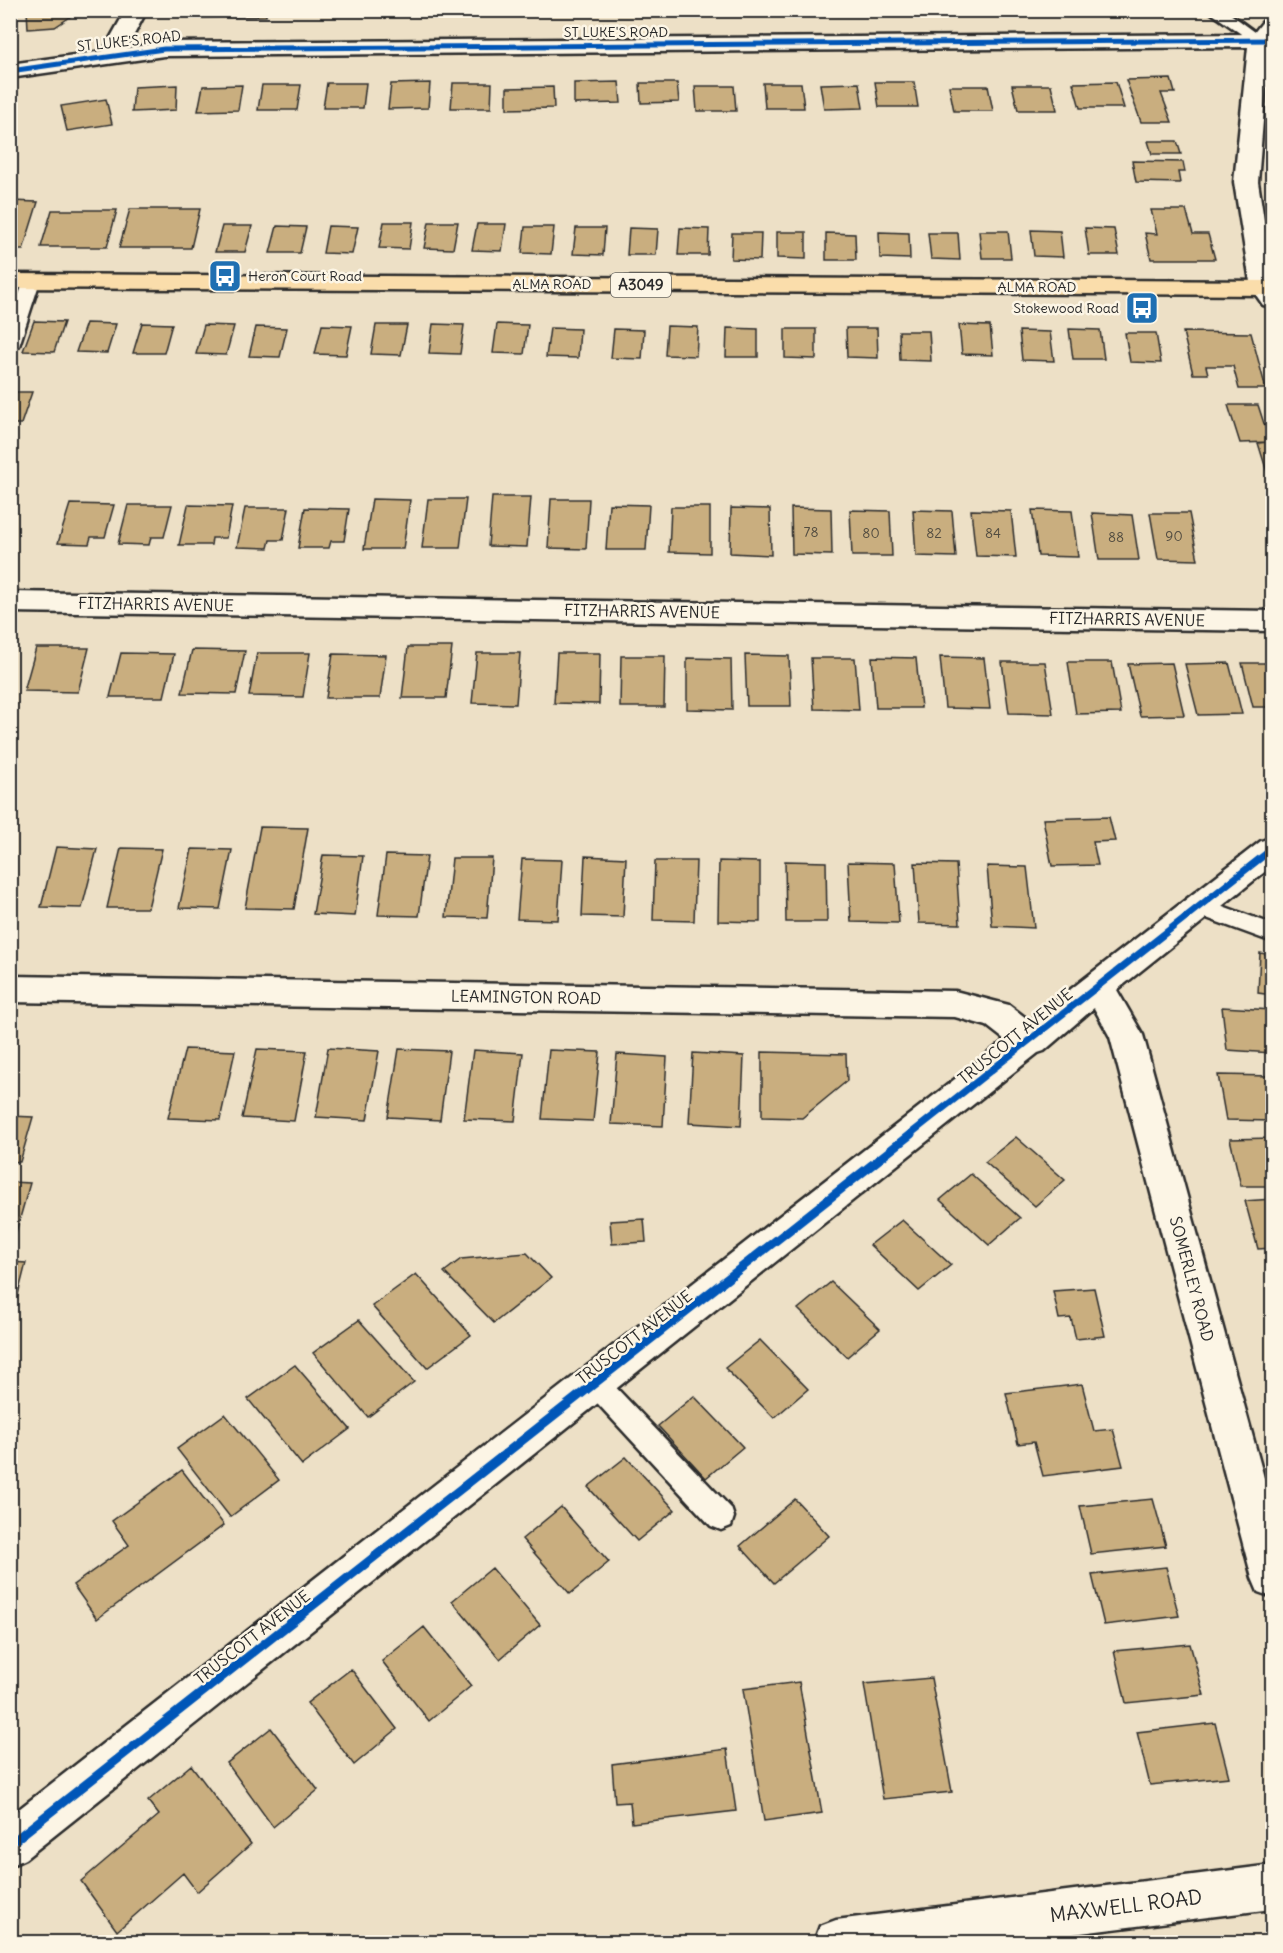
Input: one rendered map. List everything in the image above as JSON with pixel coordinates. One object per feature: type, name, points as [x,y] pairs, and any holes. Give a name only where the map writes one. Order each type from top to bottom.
[{"type":"main road","name":"ALMA ROAD","points":[[21,281],[1269,292]]},
{"type":"street","points":[[112,55],[137,10]]},
{"type":"street","points":[[1268,35],[1246,182],[1269,292]]},
{"type":"street","name":"ST LUKE'S ROAD","points":[[10,71],[164,49],[1268,35]]},
{"type":"street","name":"FITZHARRIS AVENUE","points":[[10,602],[1272,621]]},
{"type":"street","name":"TRUSCOTT AVENUE","points":[[10,1844],[1032,1041],[1272,849]]},
{"type":"street","name":"SOMERLEY ROAD","points":[[1098,986],[1126,1035],[1272,1578]]},
{"type":"street","name":"LEAMINGTON ROAD","points":[[10,989],[955,1004],[997,1015],[1032,1041]]},
{"type":"street","name":"MAXWELL ROAD","points":[[836,1942],[1272,1887]]},
{"type":"lane","points":[[1214,10],[1268,35]]},
{"type":"lane","points":[[10,346],[21,281]]},
{"type":"lane","points":[[1198,906],[1272,933]]},
{"type":"lane","points":[[596,1384],[721,1517]]},
{"type":"building","points":[[27,10],[69,10],[70,17],[55,27],[28,29]]},
{"type":"building","points":[[198,10],[266,10],[266,16],[197,18]]},
{"type":"building","points":[[1171,79],[1175,93],[1161,93],[1172,122],[1141,122],[1126,80]]},
{"type":"building","points":[[619,82],[621,103],[574,104],[574,83]]},
{"type":"building","points":[[875,82],[914,82],[918,107],[879,107]]},
{"type":"building","points":[[1116,82],[1124,108],[1080,108],[1073,83]]},
{"type":"building","points":[[327,83],[366,83],[363,108],[323,108]]},
{"type":"building","points":[[430,83],[428,108],[388,109],[391,84]]},
{"type":"building","points":[[453,83],[492,83],[491,108],[451,108]]},
{"type":"building","points":[[640,83],[677,83],[679,102],[641,103]]},
{"type":"building","points":[[763,83],[801,83],[804,108],[765,108]]},
{"type":"building","points":[[859,83],[863,108],[824,109],[820,84]]},
{"type":"building","points":[[177,85],[176,110],[132,112],[134,87]]},
{"type":"building","points":[[242,85],[238,110],[198,111],[203,86]]},
{"type":"building","points":[[262,85],[301,85],[297,110],[258,110]]},
{"type":"building","points":[[1012,85],[1051,85],[1057,110],[1018,110]]},
{"type":"building","points":[[695,86],[734,86],[736,111],[697,111]]},
{"type":"building","points":[[949,86],[988,86],[993,111],[954,111]]},
{"type":"building","points":[[553,87],[554,108],[507,109],[507,88]]},
{"type":"building","points":[[106,99],[112,124],[67,131],[61,106]]},
{"type":"building","points":[[1148,141],[1177,141],[1181,154],[1152,154]]},
{"type":"building","points":[[1132,161],[1183,162],[1185,172],[1178,172],[1180,183],[1136,182]]},
{"type":"building","points":[[10,201],[38,202],[23,250],[10,250]]},
{"type":"building","points":[[130,209],[200,209],[191,248],[119,248]]},
{"type":"building","points":[[52,210],[117,210],[107,247],[41,247]]},
{"type":"building","points":[[1151,210],[1186,210],[1193,234],[1208,234],[1215,259],[1151,259],[1145,233],[1157,234]]},
{"type":"building","points":[[384,222],[413,222],[409,249],[379,248]]},
{"type":"building","points":[[429,222],[458,222],[453,249],[424,248]]},
{"type":"building","points":[[477,224],[506,224],[502,251],[472,250]]},
{"type":"building","points":[[222,226],[252,226],[245,252],[215,252]]},
{"type":"building","points":[[277,226],[306,227],[300,253],[270,253]]},
{"type":"building","points":[[328,226],[358,227],[352,254],[323,253]]},
{"type":"building","points":[[525,227],[554,227],[551,254],[522,253]]},
{"type":"building","points":[[576,228],[605,228],[603,255],[573,254]]},
{"type":"building","points":[[629,228],[658,229],[656,255],[627,255]]},
{"type":"building","points":[[680,228],[709,229],[708,255],[678,255]]},
{"type":"building","points":[[1085,228],[1114,229],[1119,255],[1089,255]]},
{"type":"building","points":[[1031,230],[1060,231],[1063,257],[1034,256]]},
{"type":"building","points":[[979,231],[1008,231],[1011,258],[982,258]]},
{"type":"building","points":[[777,232],[806,232],[806,259],[777,258]]},
{"type":"building","points":[[879,232],[909,233],[910,259],[880,258]]},
{"type":"building","points":[[732,233],[761,233],[760,260],[731,259]]},
{"type":"building","points":[[826,233],[855,234],[856,260],[826,260]]},
{"type":"building","points":[[928,233],[958,233],[960,260],[931,259]]},
{"type":"building","points":[[34,321],[64,322],[54,352],[23,351]]},
{"type":"building","points":[[86,323],[116,324],[107,353],[76,352]]},
{"type":"building","points":[[142,323],[172,324],[164,353],[133,353]]},
{"type":"building","points":[[433,324],[464,325],[460,354],[429,353]]},
{"type":"building","points":[[497,324],[528,325],[524,354],[493,353]]},
{"type":"building","points":[[204,325],[234,326],[226,355],[196,354]]},
{"type":"building","points":[[322,325],[352,326],[346,355],[315,354]]},
{"type":"building","points":[[376,325],[407,325],[401,355],[371,354]]},
{"type":"building","points":[[959,325],[990,326],[993,355],[962,354]]},
{"type":"building","points":[[667,326],[698,327],[696,356],[665,355]]},
{"type":"building","points":[[256,327],[287,328],[280,357],[249,356]]},
{"type":"building","points":[[550,328],[580,329],[578,358],[546,357]]},
{"type":"building","points":[[727,328],[758,329],[758,357],[726,357]]},
{"type":"building","points":[[846,328],[877,328],[878,358],[847,357]]},
{"type":"building","points":[[614,329],[644,330],[642,359],[611,358]]},
{"type":"building","points":[[785,329],[816,329],[816,359],[785,358]]},
{"type":"building","points":[[1069,329],[1100,330],[1104,359],[1073,359]]},
{"type":"building","points":[[899,331],[929,331],[931,361],[900,360]]},
{"type":"building","points":[[1019,331],[1050,332],[1054,361],[1022,360]]},
{"type":"building","points":[[1183,332],[1251,333],[1266,389],[1239,389],[1233,366],[1206,366],[1208,374],[1193,374]]},
{"type":"building","points":[[1125,333],[1156,333],[1161,363],[1130,362]]},
{"type":"building","points":[[10,392],[32,392],[21,424],[10,424]]},
{"type":"building","points":[[1228,405],[1258,405],[1270,442],[1240,443]]},
{"type":"building","points":[[1270,442],[1272,472],[1267,472],[1258,443]]},
{"type":"building","points":[[492,497],[531,497],[527,547],[488,546]]},
{"type":"building","points":[[372,499],[410,500],[403,549],[364,549]]},
{"type":"building","points":[[428,499],[466,499],[460,548],[422,548]]},
{"type":"building","points":[[551,499],[589,499],[586,549],[548,548]]},
{"type":"building","points":[[70,504],[114,505],[105,537],[91,537],[89,544],[58,543]]},
{"type":"building","points":[[609,504],[649,505],[646,550],[606,550]]},
{"type":"building","points":[[128,505],[172,505],[164,537],[151,537],[149,545],[118,544]]},
{"type":"building","points":[[188,505],[232,506],[226,538],[212,538],[211,545],[179,545]]},
{"type":"building","points":[[671,507],[710,507],[710,553],[669,552]]},
{"type":"building","points":[[245,508],[289,508],[283,540],[270,540],[268,548],[237,547]]},
{"type":"building","points":[[305,508],[349,509],[344,541],[331,541],[329,548],[298,548]]},
{"type":"building","points":[[731,508],[770,509],[771,555],[730,553]]},
{"type":"building","points":[[791,508],[831,509],[832,555],[792,554]]},
{"type":"building","points":[[850,510],[890,511],[892,556],[852,556]]},
{"type":"building","points":[[913,510],[952,511],[956,557],[916,556]]},
{"type":"building","points":[[971,510],[1011,511],[1016,557],[976,556]]},
{"type":"building","points":[[1032,510],[1072,511],[1078,557],[1038,556]]},
{"type":"building","points":[[1092,513],[1132,515],[1139,560],[1099,560]]},
{"type":"building","points":[[1150,513],[1189,513],[1198,560],[1158,559]]},
{"type":"building","points":[[408,647],[452,647],[446,698],[402,698]]},
{"type":"building","points":[[36,648],[89,648],[78,692],[24,691]]},
{"type":"building","points":[[192,650],[245,651],[236,694],[182,693]]},
{"type":"building","points":[[121,653],[174,654],[164,697],[110,697]]},
{"type":"building","points":[[257,653],[310,653],[303,697],[249,696]]},
{"type":"building","points":[[477,653],[520,653],[516,704],[472,703]]},
{"type":"building","points":[[557,653],[600,653],[599,704],[554,703]]},
{"type":"building","points":[[333,654],[386,655],[380,698],[326,698]]},
{"type":"building","points":[[745,655],[789,656],[791,706],[747,706]]},
{"type":"building","points":[[621,656],[665,656],[664,707],[620,707]]},
{"type":"building","points":[[872,657],[916,658],[921,708],[876,708]]},
{"type":"building","points":[[940,657],[984,658],[990,709],[945,708]]},
{"type":"building","points":[[687,658],[731,659],[732,710],[687,709]]},
{"type":"building","points":[[811,658],[855,658],[859,710],[814,709]]},
{"type":"building","points":[[1002,662],[1045,662],[1053,714],[1009,713]]},
{"type":"building","points":[[1068,662],[1112,662],[1121,713],[1076,714]]},
{"type":"building","points":[[1172,663],[1184,715],[1140,716],[1128,664]]},
{"type":"building","points":[[1229,663],[1242,714],[1198,715],[1185,664]]},
{"type":"building","points":[[1242,663],[1272,663],[1272,707],[1253,707]]},
{"type":"building","points":[[1109,817],[1115,841],[1093,842],[1098,865],[1052,866],[1043,819]]},
{"type":"building","points":[[260,827],[308,828],[294,909],[245,908]]},
{"type":"building","points":[[56,847],[97,849],[82,908],[41,907]]},
{"type":"building","points":[[121,848],[162,849],[148,908],[107,908]]},
{"type":"building","points":[[192,849],[232,850],[220,909],[179,908]]},
{"type":"building","points":[[323,855],[363,856],[355,916],[313,914]]},
{"type":"building","points":[[386,855],[427,856],[419,916],[378,915]]},
{"type":"building","points":[[585,856],[626,858],[623,917],[582,916]]},
{"type":"building","points":[[452,858],[492,858],[487,918],[446,917]]},
{"type":"building","points":[[522,859],[562,860],[558,920],[517,919]]},
{"type":"building","points":[[655,861],[696,861],[694,921],[653,920]]},
{"type":"building","points":[[719,861],[760,862],[760,922],[718,921]]},
{"type":"building","points":[[785,861],[826,862],[827,922],[786,922]]},
{"type":"building","points":[[848,862],[895,863],[899,923],[851,922]]},
{"type":"building","points":[[915,863],[956,864],[960,924],[919,923]]},
{"type":"building","points":[[987,866],[1027,867],[1034,928],[992,926]]},
{"type":"building","points":[[1260,953],[1272,955],[1272,995],[1258,993]]},
{"type":"building","points":[[1222,1007],[1272,1010],[1272,1053],[1227,1050]]},
{"type":"building","points":[[328,1048],[379,1051],[367,1120],[316,1117]]},
{"type":"building","points":[[185,1049],[235,1051],[220,1120],[168,1118]]},
{"type":"building","points":[[257,1049],[307,1051],[294,1121],[242,1118]]},
{"type":"building","points":[[399,1049],[449,1051],[440,1120],[388,1117]]},
{"type":"building","points":[[473,1050],[523,1053],[515,1121],[464,1119]]},
{"type":"building","points":[[549,1050],[600,1052],[593,1121],[542,1119]]},
{"type":"building","points":[[762,1052],[846,1054],[847,1081],[802,1118],[762,1117]]},
{"type":"building","points":[[693,1053],[744,1056],[741,1126],[689,1123]]},
{"type":"building","points":[[617,1054],[667,1057],[663,1126],[611,1124]]},
{"type":"building","points":[[1218,1075],[1272,1076],[1272,1121],[1226,1120]]},
{"type":"building","points":[[10,1116],[33,1117],[20,1162],[10,1161]]},
{"type":"building","points":[[1016,1137],[1065,1180],[1035,1206],[985,1162]]},
{"type":"building","points":[[1272,1138],[1272,1186],[1241,1186],[1230,1139]]},
{"type":"building","points":[[971,1174],[1020,1218],[989,1245],[940,1200]]},
{"type":"building","points":[[10,1182],[30,1183],[14,1239],[10,1238]]},
{"type":"building","points":[[1272,1199],[1272,1248],[1258,1249],[1245,1201]]},
{"type":"building","points":[[644,1219],[646,1242],[612,1244],[610,1221]]},
{"type":"building","points":[[902,1220],[951,1265],[919,1291],[870,1245]]},
{"type":"building","points":[[527,1253],[551,1278],[494,1323],[444,1272],[461,1259]]},
{"type":"building","points":[[10,1262],[26,1263],[11,1322],[10,1322]]},
{"type":"building","points":[[416,1274],[471,1335],[427,1368],[372,1306]]},
{"type":"building","points":[[831,1282],[880,1329],[847,1357],[798,1309]]},
{"type":"building","points":[[1094,1288],[1105,1336],[1076,1339],[1071,1318],[1059,1319],[1053,1291]]},
{"type":"building","points":[[359,1320],[414,1382],[368,1417],[313,1353]]},
{"type":"building","points":[[760,1340],[808,1389],[774,1418],[725,1368]]},
{"type":"building","points":[[295,1365],[350,1429],[302,1465],[248,1399]]},
{"type":"building","points":[[1082,1384],[1094,1431],[1113,1429],[1123,1466],[1043,1476],[1034,1442],[1018,1444],[1006,1393]]},
{"type":"building","points":[[694,1396],[743,1447],[706,1478],[658,1426]]},
{"type":"building","points":[[225,1414],[279,1480],[230,1517],[177,1449]]},
{"type":"building","points":[[626,1457],[675,1510],[637,1541],[588,1487]]},
{"type":"building","points":[[182,1470],[224,1525],[97,1619],[73,1585],[129,1545],[112,1521]]},
{"type":"building","points":[[795,1499],[829,1536],[774,1583],[740,1546]]},
{"type":"building","points":[[1153,1499],[1166,1546],[1091,1554],[1080,1506]]},
{"type":"building","points":[[561,1507],[609,1562],[570,1594],[522,1539]]},
{"type":"building","points":[[1166,1567],[1179,1616],[1104,1625],[1092,1575]]},
{"type":"building","points":[[492,1568],[540,1625],[500,1659],[452,1601]]},
{"type":"building","points":[[424,1627],[471,1686],[429,1721],[382,1661]]},
{"type":"building","points":[[1190,1644],[1204,1695],[1126,1703],[1114,1651]]},
{"type":"building","points":[[351,1669],[397,1729],[354,1765],[307,1703]]},
{"type":"building","points":[[931,1678],[952,1792],[883,1799],[864,1684]]},
{"type":"building","points":[[799,1682],[822,1813],[764,1821],[743,1689]]},
{"type":"building","points":[[1215,1723],[1229,1777],[1150,1785],[1137,1732]]},
{"type":"building","points":[[271,1728],[318,1790],[273,1827],[227,1763]]},
{"type":"building","points":[[727,1749],[736,1811],[632,1823],[630,1802],[615,1803],[612,1764]]},
{"type":"building","points":[[191,1765],[251,1844],[197,1892],[183,1873],[117,1931],[81,1881],[159,1815],[148,1801]]},
{"type":"cycle path","points":[[10,71],[164,49],[1272,40]]},
{"type":"cycle path","points":[[10,1844],[1272,849]]},
{"type":"place","name":"Heron Court Road","points":[[225,276]]},
{"type":"place","name":"Stokewood Road","points":[[1142,308]]}]
